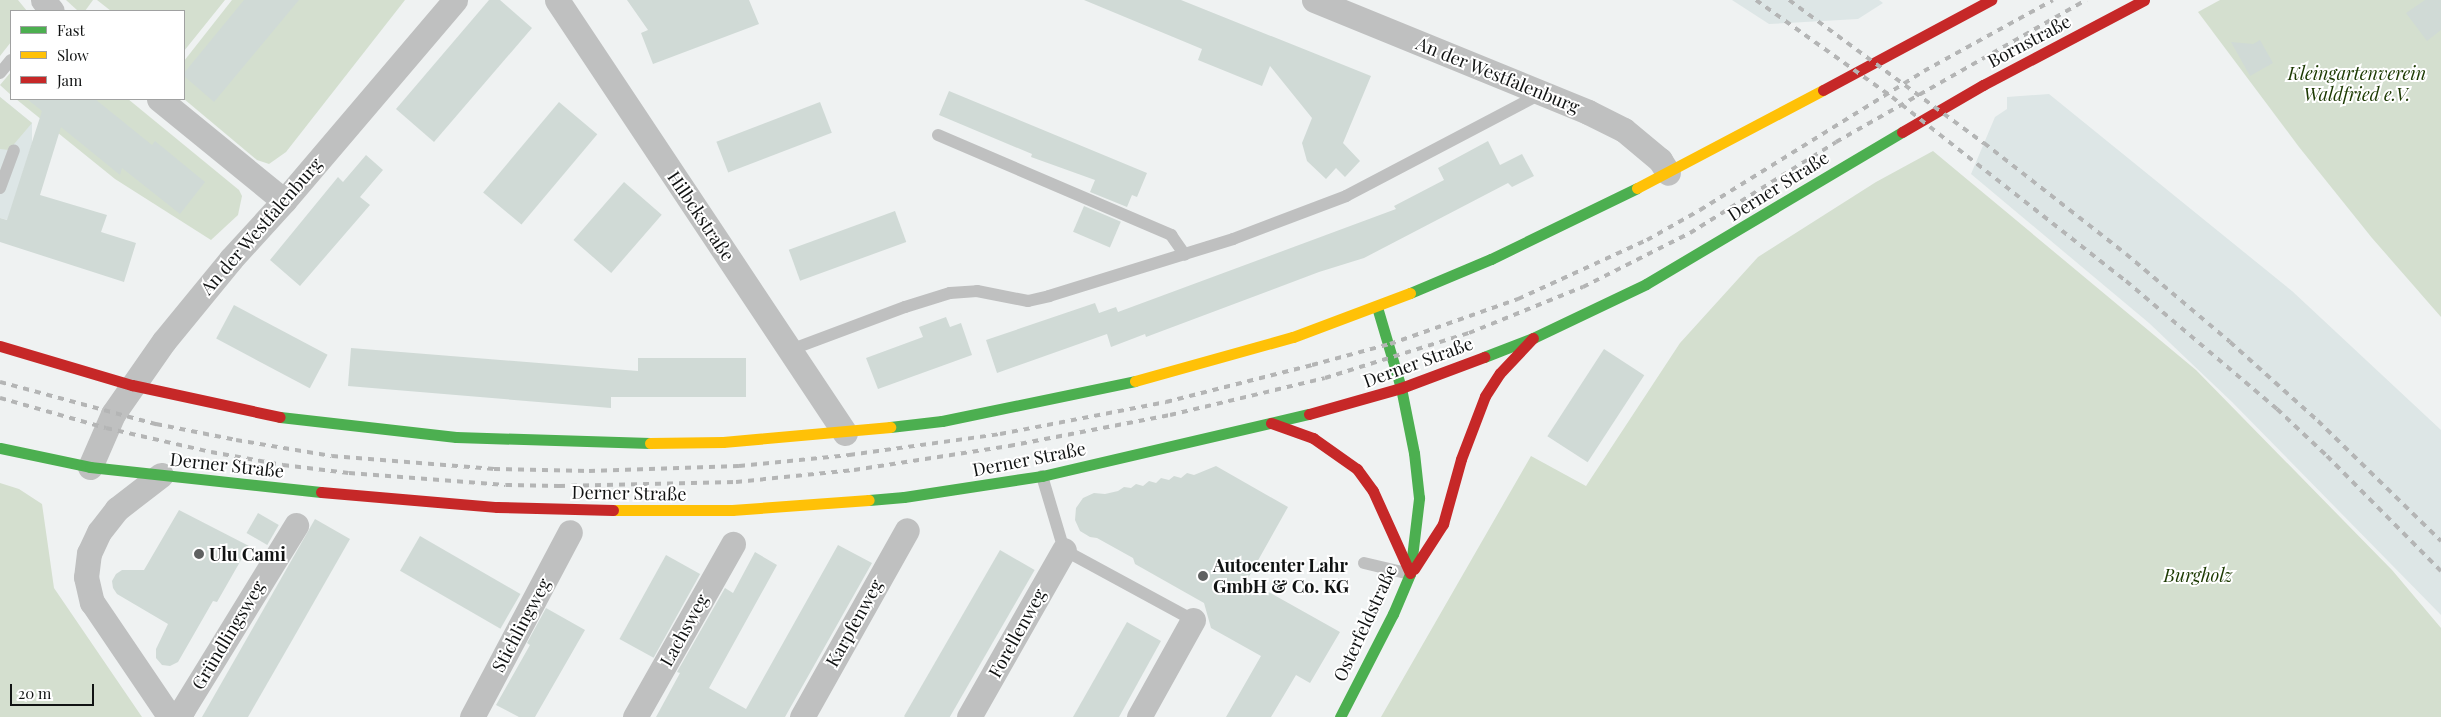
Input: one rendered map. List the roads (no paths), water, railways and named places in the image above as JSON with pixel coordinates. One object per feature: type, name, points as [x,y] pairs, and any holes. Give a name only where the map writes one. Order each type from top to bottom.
[{"type":"main road","points":[[0,346],[132,385],[279,417],[456,437],[622,444],[723,442],[845,433],[942,421],[1109,388],[1293,337],[1377,307],[1491,259],[1668,173],[1991,0]]},
{"type":"main road","name":"Bornstraße","points":[[1983,85],[2144,0]]},
{"type":"main road","name":"Derner Straße","points":[[0,448],[90,468],[409,501],[497,507],[642,512],[732,510],[861,501],[962,489],[1042,476],[1343,406],[1401,388],[1533,338],[1646,284],[1730,236],[1858,156],[1983,85]]},
{"type":"main road","name":"Osterfeldstraße","points":[[1340,717],[1393,614],[1410,574],[1419,498],[1414,453],[1401,388],[1377,307]]},
{"type":"main road","points":[[1410,574],[1443,524],[1461,459],[1485,396],[1500,373],[1533,338]]},
{"type":"main road","points":[[1271,423],[1313,438],[1357,468],[1374,491],[1410,574]]},
{"type":"street","name":"An der Westfalenburg","points":[[90,468],[106,428],[132,385],[164,341],[231,259],[455,0]]},
{"type":"street","name":"Hilbckstraße","points":[[557,0],[845,433]]},
{"type":"street","name":"An der Westfalenburg","points":[[1314,0],[1588,112],[1624,130],[1660,160],[1668,173]]},
{"type":"street","points":[[160,100],[284,200]]},
{"type":"street","points":[[161,475],[117,509],[99,532],[89,553],[86,577],[92,602],[170,717]]},
{"type":"street","name":"Gründlingsweg","points":[[174,717],[184,708],[296,525]]},
{"type":"street","name":"Karpfenweg","points":[[802,717],[907,530]]},
{"type":"street","name":"Stichlingweg","points":[[472,717],[570,532]]},
{"type":"street","name":"Lachsweg","points":[[635,717],[733,544]]},
{"type":"street","name":"Forellenweg","points":[[970,717],[1064,550]]},
{"type":"street","points":[[1139,717],[1193,620]]},
{"type":"lane","points":[[0,73],[10,61]]},
{"type":"lane","points":[[790,350],[905,307],[950,293],[977,292],[1028,301],[1185,255],[1267,227],[1346,196],[1542,93]]},
{"type":"lane","points":[[938,135],[1172,234],[1185,255]]},
{"type":"lane","points":[[0,188],[14,150]]},
{"type":"lane","points":[[1042,476],[1064,550],[1193,620]]},
{"type":"lane","points":[[1364,563],[1410,574]]},
{"type":"railway","points":[[1756,0],[1892,97],[2126,281],[2277,409],[2327,456],[2441,571]]},
{"type":"railway","points":[[1789,0],[1984,143],[2126,254],[2230,342],[2318,421],[2441,541]]},
{"type":"railway","points":[[0,382],[156,424],[236,440],[332,456],[494,469],[589,471],[739,466],[849,455],[1000,434],[1166,402],[1312,365],[1390,344],[1518,299],[1647,240],[1700,210],[1924,71],[2053,0]]},
{"type":"railway","points":[[0,398],[106,428],[211,452],[283,465],[349,473],[506,485],[559,486],[736,482],[854,470],[1009,446],[1170,415],[1325,378],[1469,333],[1583,287],[1690,233],[1836,142],[2086,0]]},
{"type":"place","name":"Ulu Cami","points":[[199,554]]},
{"type":"place","name":"Autocenter Lahr GmbH & Co. KG","points":[[1203,576]]},
{"type":"park label","name":"Kleingartenverein Waldfried e.V.","points":[[2357,84]]},
{"type":"park label","name":"Burgholz","points":[[2198,575]]}]
